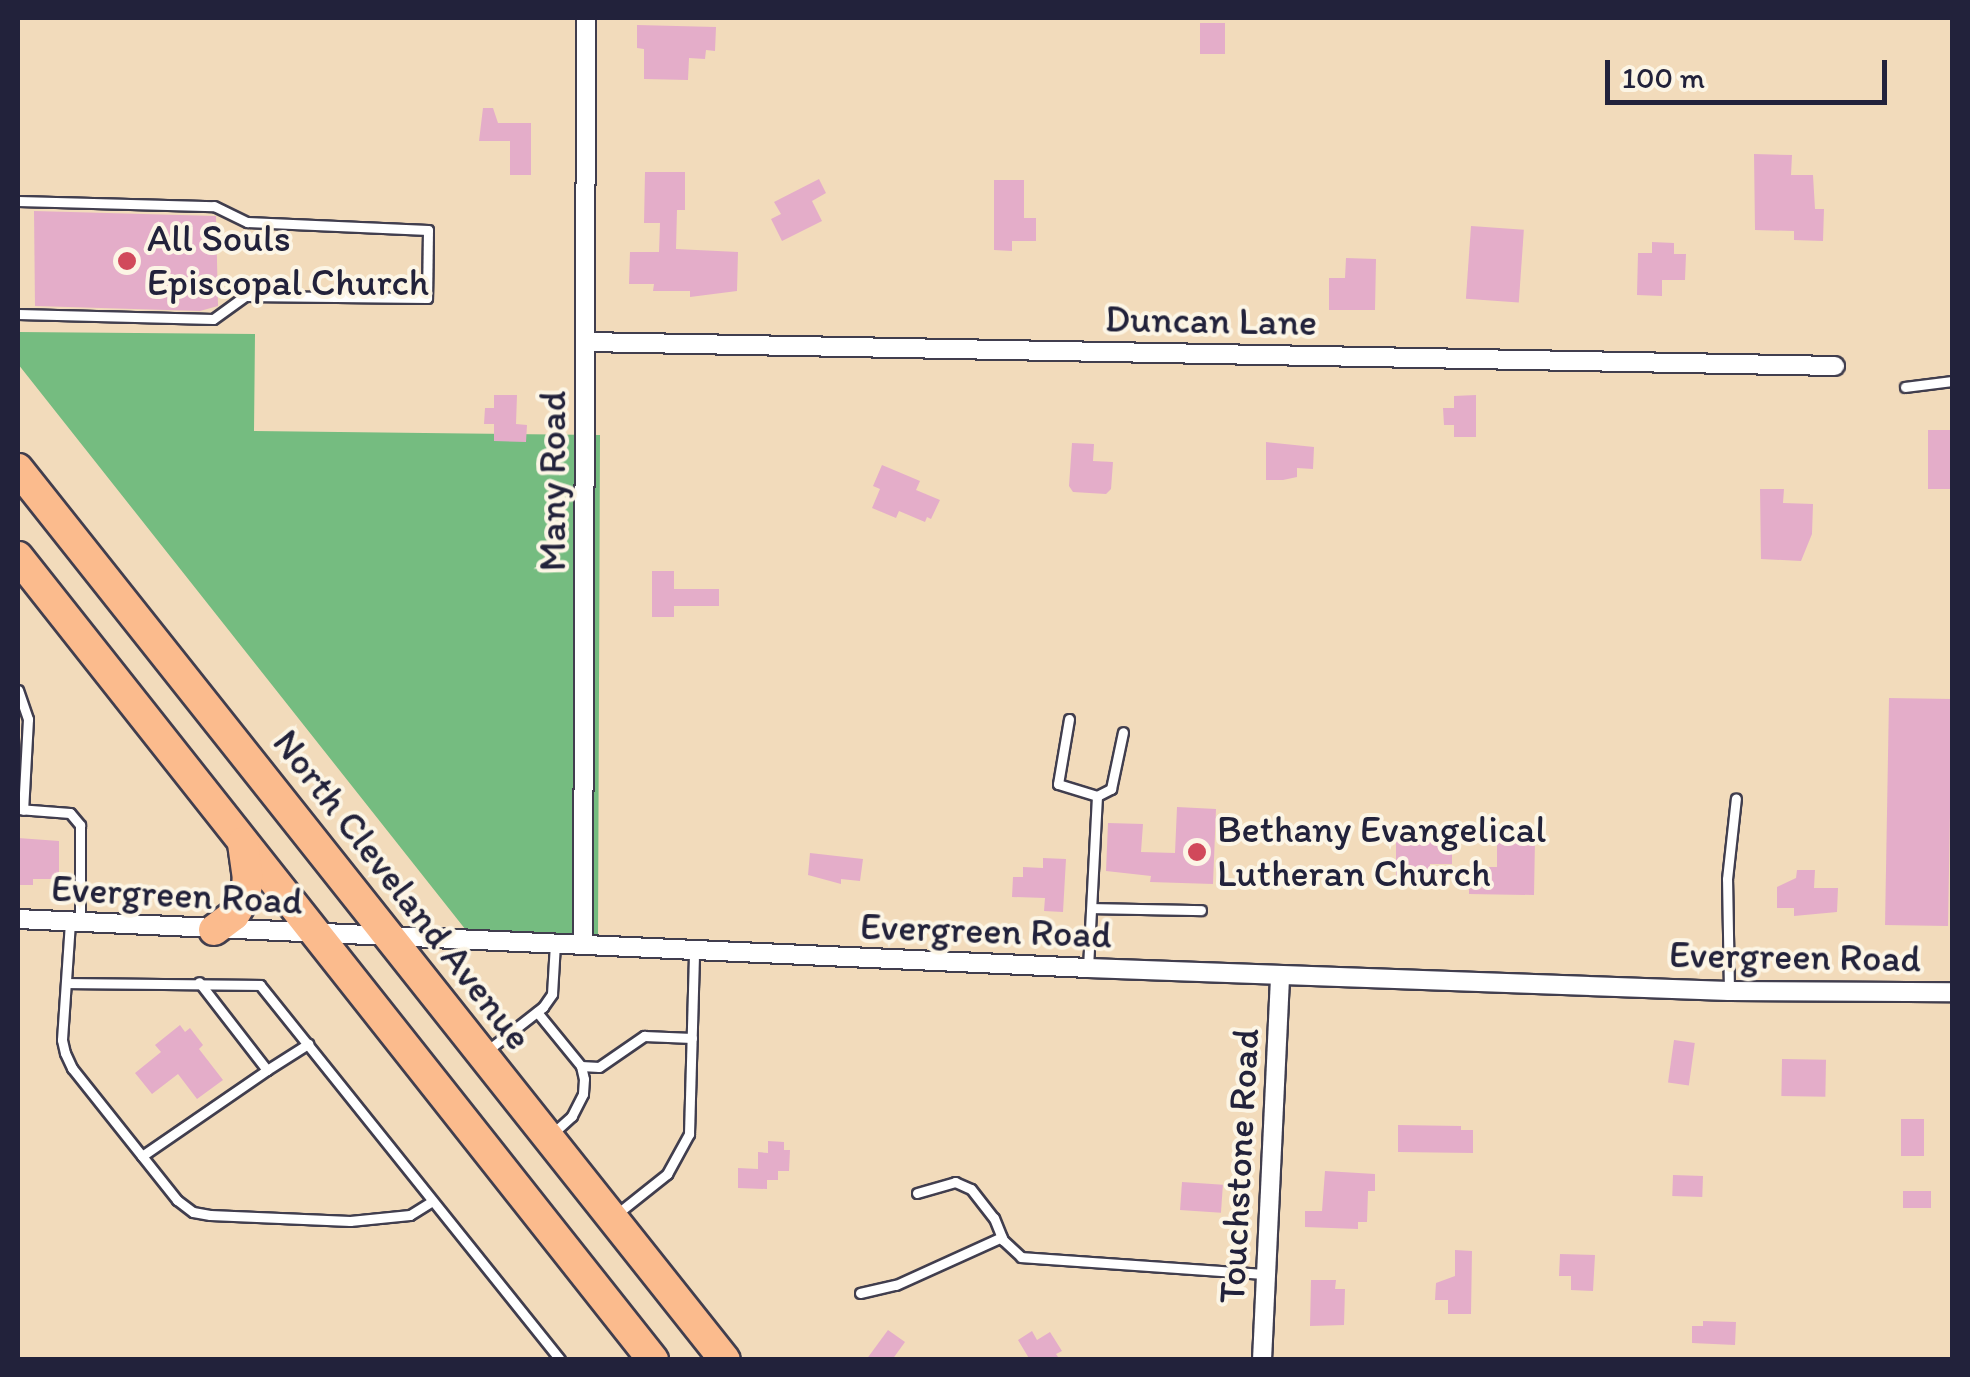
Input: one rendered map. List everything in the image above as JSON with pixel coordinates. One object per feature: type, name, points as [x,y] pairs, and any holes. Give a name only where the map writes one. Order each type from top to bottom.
[{"type":"main road","name":"North Cleveland Avenue","points":[[18,470],[725,1360]]},
{"type":"main road","points":[[18,556],[653,1360]]},
{"type":"main road","points":[[214,930],[234,915],[244,897],[248,879],[243,842]]},
{"type":"main road","points":[[566,1250],[612,1218]]},
{"type":"street","name":"Many Road","points":[[583,944],[586,18]]},
{"type":"street","name":"Duncan Lane","points":[[586,342],[1835,366]]},
{"type":"street","name":"Evergreen Road","points":[[18,919],[1088,968],[1728,990],[1952,992]]},
{"type":"street","name":"Touchstone Road","points":[[1262,1360],[1280,975]]},
{"type":"lane","points":[[18,200],[214,206],[247,222],[428,230],[427,298],[246,296],[213,320],[18,314]]},
{"type":"lane","points":[[1905,387],[1952,381]]},
{"type":"lane","points":[[18,690],[28,720],[20,809],[70,813],[80,825],[75,922],[62,1040],[72,1068],[177,1200],[193,1212],[350,1221],[410,1215],[432,1201]]},
{"type":"lane","points":[[1069,719],[1058,784],[1097,796],[1111,789],[1123,732]]},
{"type":"lane","points":[[1088,968],[1097,796]]},
{"type":"lane","points":[[1728,990],[1727,879],[1736,798]]},
{"type":"lane","points":[[1092,908],[1201,910]]},
{"type":"lane","points":[[482,1055],[536,1012],[552,994],[555,944]]},
{"type":"lane","points":[[612,1218],[648,1192],[680,1155],[688,1134],[694,950]]},
{"type":"lane","points":[[200,982],[268,1070]]},
{"type":"lane","points":[[66,983],[260,985],[560,1360]]},
{"type":"lane","points":[[536,1012],[581,1066],[583,1094],[572,1116],[548,1138]]},
{"type":"lane","points":[[581,1066],[599,1067],[644,1036],[692,1038]]},
{"type":"lane","points":[[142,1156],[308,1044]]},
{"type":"lane","points":[[916,1194],[955,1182],[971,1189],[1021,1257],[1266,1274]]},
{"type":"lane","points":[[860,1294],[896,1285],[1002,1236]]},
{"type":"green space","points":[[18,332],[255,334],[254,431],[600,435],[598,940],[473,939],[18,364]]},
{"type":"building","points":[[1200,23],[1225,23],[1225,54],[1200,54]]},
{"type":"building","points":[[637,25],[716,27],[715,51],[706,50],[705,59],[689,58],[688,80],[644,79],[644,49],[637,48]]},
{"type":"building","points":[[483,108],[493,108],[498,123],[531,123],[531,175],[510,175],[510,141],[479,141]]},
{"type":"building","points":[[1754,154],[1792,155],[1791,175],[1813,175],[1815,209],[1824,209],[1823,241],[1794,240],[1794,231],[1755,230]]},
{"type":"building","points":[[645,172],[685,172],[685,210],[677,210],[676,249],[738,252],[737,291],[690,297],[690,291],[653,291],[654,284],[629,284],[630,252],[659,252],[660,223],[644,223]]},
{"type":"building","points":[[819,179],[826,193],[812,201],[822,221],[782,241],[771,219],[781,214],[774,202]]},
{"type":"building","points":[[994,180],[1024,180],[1024,218],[1036,218],[1036,241],[1012,241],[1012,251],[994,250]]},
{"type":"building","points":[[34,211],[216,216],[218,306],[200,311],[35,306]]},
{"type":"building","points":[[1471,226],[1524,230],[1519,303],[1466,299]]},
{"type":"building","points":[[1652,242],[1674,243],[1674,254],[1686,254],[1685,280],[1662,280],[1662,296],[1637,295],[1638,253],[1652,253]]},
{"type":"building","points":[[1346,258],[1376,259],[1375,310],[1329,310],[1329,278],[1345,278]]},
{"type":"building","points":[[494,395],[517,395],[516,424],[527,425],[526,442],[494,441],[494,424],[484,424],[485,408],[494,408]]},
{"type":"building","points":[[1476,395],[1476,437],[1454,437],[1454,425],[1444,425],[1443,408],[1454,408],[1454,396]]},
{"type":"building","points":[[1928,430],[1951,430],[1951,489],[1928,489]]},
{"type":"building","points":[[1266,442],[1314,447],[1313,469],[1297,468],[1297,477],[1266,480]]},
{"type":"building","points":[[1072,443],[1094,444],[1093,461],[1113,462],[1111,489],[1106,494],[1073,492],[1069,486]]},
{"type":"building","points":[[882,465],[920,481],[916,490],[940,500],[931,519],[927,517],[925,522],[899,511],[896,518],[872,508],[880,489],[873,486]]},
{"type":"building","points":[[1760,489],[1784,489],[1783,503],[1813,504],[1812,534],[1801,561],[1761,559]]},
{"type":"building","points":[[652,571],[674,571],[674,589],[719,589],[719,606],[674,606],[674,617],[652,617]]},
{"type":"building","points":[[1889,698],[1952,699],[1948,926],[1885,925]]},
{"type":"building","points":[[1177,807],[1216,809],[1213,884],[1150,882],[1151,876],[1106,871],[1108,823],[1143,824],[1141,852],[1175,853]]},
{"type":"building","points":[[1396,837],[1452,842],[1452,864],[1430,864],[1429,877],[1396,876]]},
{"type":"building","points":[[18,838],[59,841],[59,879],[33,879],[33,885],[18,885]]},
{"type":"building","points":[[1497,839],[1535,839],[1534,895],[1469,894],[1469,867],[1497,867]]},
{"type":"building","points":[[810,853],[863,859],[860,881],[841,879],[841,884],[808,875]]},
{"type":"building","points":[[1043,858],[1066,859],[1063,912],[1044,911],[1045,898],[1012,897],[1013,877],[1023,877],[1023,867],[1043,868]]},
{"type":"building","points":[[1797,870],[1815,870],[1814,888],[1838,888],[1837,912],[1794,916],[1794,908],[1777,908],[1777,887],[1796,878]]},
{"type":"building","points":[[180,1025],[185,1032],[190,1028],[203,1045],[199,1049],[223,1080],[197,1099],[178,1074],[152,1094],[135,1073],[161,1052],[155,1045]]},
{"type":"building","points":[[1674,1040],[1695,1043],[1689,1086],[1668,1083]]},
{"type":"building","points":[[1782,1059],[1826,1060],[1825,1097],[1781,1096]]},
{"type":"building","points":[[1901,1119],[1924,1119],[1924,1156],[1901,1156]]},
{"type":"building","points":[[1398,1125],[1461,1126],[1461,1130],[1473,1130],[1473,1153],[1398,1152]]},
{"type":"building","points":[[768,1141],[784,1142],[784,1150],[790,1150],[789,1171],[778,1171],[778,1180],[767,1180],[767,1189],[738,1188],[738,1168],[758,1169],[758,1152],[768,1153]]},
{"type":"building","points":[[1325,1171],[1375,1174],[1375,1191],[1368,1191],[1367,1222],[1358,1222],[1358,1229],[1305,1227],[1305,1211],[1322,1211]]},
{"type":"building","points":[[1673,1175],[1703,1176],[1702,1197],[1672,1196]]},
{"type":"building","points":[[1182,1182],[1223,1185],[1221,1213],[1180,1210]]},
{"type":"building","points":[[1903,1191],[1931,1191],[1931,1208],[1903,1208]]},
{"type":"building","points":[[1455,1250],[1472,1251],[1471,1314],[1448,1314],[1448,1300],[1435,1300],[1436,1283],[1455,1276]]},
{"type":"building","points":[[1560,1254],[1595,1255],[1593,1291],[1571,1290],[1571,1276],[1559,1276]]},
{"type":"building","points":[[1311,1280],[1336,1280],[1335,1289],[1345,1289],[1344,1325],[1310,1326]]},
{"type":"building","points":[[1703,1321],[1736,1322],[1735,1345],[1692,1343],[1692,1326],[1703,1326]]},
{"type":"building","points":[[888,1330],[905,1342],[892,1360],[866,1360]]},
{"type":"building","points":[[1032,1331],[1037,1340],[1050,1332],[1062,1351],[1056,1354],[1060,1360],[1030,1360],[1018,1340]]},
{"type":"place","name":"All Souls Episcopal Church","points":[[127,261]]},
{"type":"place","name":"Bethany Evangelical Lutheran Church","points":[[1197,852]]}]
